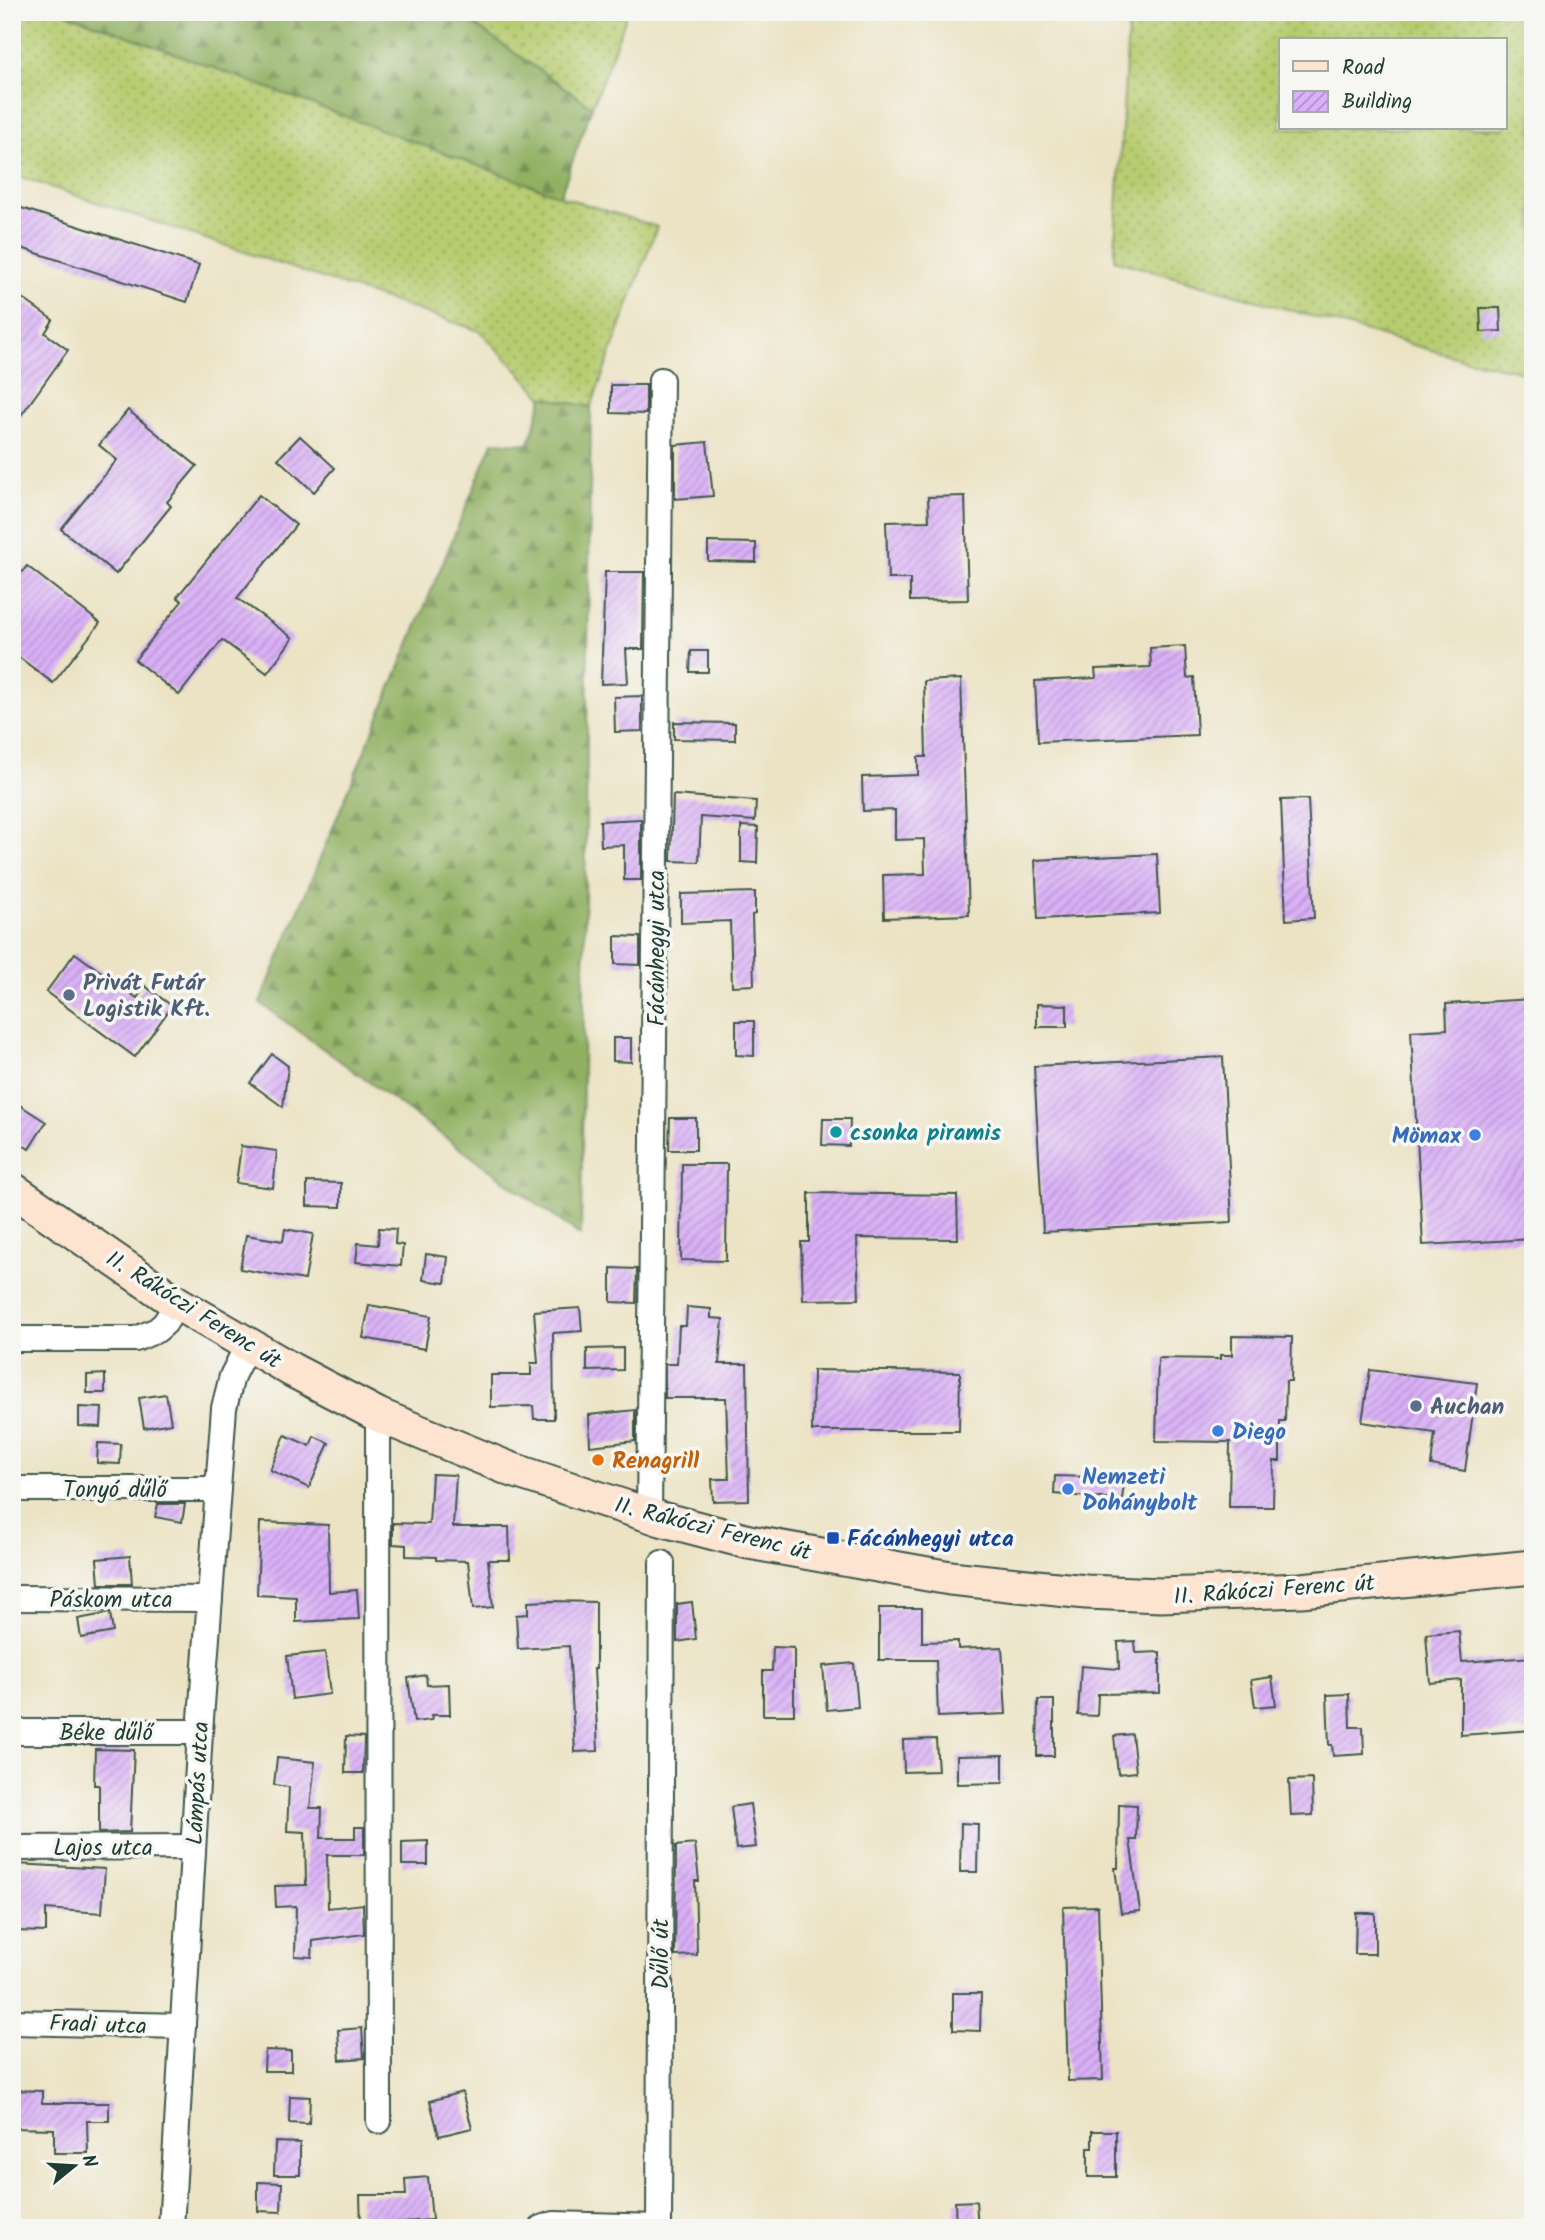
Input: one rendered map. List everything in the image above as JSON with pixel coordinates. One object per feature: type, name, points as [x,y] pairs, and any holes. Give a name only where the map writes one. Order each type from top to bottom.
[{"type":"main road","name":"II. Rákóczi Ferenc út","points":[[12,1189],[177,1303],[378,1415],[510,1469],[649,1515],[749,1542],[950,1578],[1086,1592],[1161,1595],[1301,1590],[1533,1567]]},
{"type":"street","name":"Fácánhegyi utca","points":[[649,1515],[661,380]]},
{"type":"street","points":[[12,1339],[136,1339],[157,1330],[177,1303]]},
{"type":"street","name":"Lámpás utca","points":[[171,2228],[200,1732],[218,1489],[227,1390],[248,1344]]},
{"type":"street","points":[[378,1415],[379,2121]]},
{"type":"street","name":"Tonyó dűlő","points":[[12,1489],[218,1489]]},
{"type":"street","name":"Dűlő út","points":[[542,2228],[554,2224],[659,2227],[662,1563]]},
{"type":"street","name":"Páskom utca","points":[[12,1598],[210,1599]]},
{"type":"street","name":"Béke dűlő","points":[[12,1732],[200,1732]]},
{"type":"street","name":"Lajos utca","points":[[12,1848],[193,1847]]},
{"type":"street","name":"Fradi utca","points":[[12,2022],[183,2026]]},
{"type":"green space","points":[[12,12],[63,12],[560,196],[657,227],[591,407],[543,397],[480,331],[12,174]]},
{"type":"green space","points":[[63,12],[456,12],[592,107],[560,196]]},
{"type":"green space","points":[[456,12],[628,12],[592,107]]},
{"type":"green space","points":[[1129,12],[1533,12],[1533,374],[1459,358],[1114,260]]},
{"type":"green space","points":[[543,397],[591,407],[581,1236],[260,1003],[493,442],[529,444]]},
{"type":"building","points":[[12,205],[199,265],[187,302],[12,245]]},
{"type":"building","points":[[12,291],[53,320],[45,333],[68,350],[12,428]]},
{"type":"building","points":[[1480,308],[1500,308],[1501,331],[1481,332]]},
{"type":"building","points":[[611,385],[646,385],[646,414],[611,413]]},
{"type":"building","points":[[128,410],[197,466],[167,502],[171,506],[116,574],[61,529],[117,460],[99,445]]},
{"type":"building","points":[[300,436],[335,468],[314,492],[278,459]]},
{"type":"building","points":[[707,442],[713,496],[675,499],[675,445]]},
{"type":"building","points":[[259,495],[296,525],[237,598],[293,638],[267,673],[222,640],[179,695],[135,660],[182,601],[177,597]]},
{"type":"building","points":[[965,496],[968,600],[910,601],[910,579],[888,579],[886,522],[929,521],[928,497]]},
{"type":"building","points":[[708,542],[756,543],[756,562],[708,561]]},
{"type":"building","points":[[27,566],[100,623],[53,683],[12,652],[12,585]]},
{"type":"building","points":[[605,572],[644,572],[643,649],[626,649],[628,683],[601,684]]},
{"type":"building","points":[[1185,646],[1187,678],[1194,677],[1197,735],[1038,742],[1035,681],[1096,678],[1095,669],[1151,667],[1150,648]]},
{"type":"building","points":[[691,651],[708,651],[708,672],[690,672]]},
{"type":"building","points":[[961,679],[969,915],[884,918],[883,875],[925,874],[924,839],[895,840],[895,810],[863,811],[862,777],[918,775],[918,757],[926,757],[924,681]]},
{"type":"building","points":[[642,696],[642,731],[615,732],[614,697]]},
{"type":"building","points":[[674,722],[735,723],[735,740],[674,739]]},
{"type":"building","points":[[673,795],[756,801],[755,821],[701,817],[699,862],[671,861]]},
{"type":"building","points":[[1308,799],[1314,918],[1286,920],[1281,800]]},
{"type":"building","points":[[641,819],[641,880],[624,880],[624,845],[601,846],[600,821]]},
{"type":"building","points":[[741,826],[758,827],[757,863],[741,862]]},
{"type":"building","points":[[1157,854],[1160,913],[1038,919],[1035,860]]},
{"type":"building","points":[[755,892],[755,914],[752,915],[754,985],[732,986],[730,921],[681,923],[681,894]]},
{"type":"building","points":[[615,936],[640,937],[640,965],[615,964]]},
{"type":"building","points":[[75,953],[137,998],[145,986],[172,1006],[135,1057],[46,992]]},
{"type":"building","name":"Mömax","points":[[1533,999],[1533,1239],[1423,1245],[1411,1031],[1447,1029],[1446,1004]]},
{"type":"building","points":[[1037,1004],[1067,1005],[1067,1027],[1037,1027]]},
{"type":"building","points":[[736,1021],[754,1021],[754,1056],[736,1055]]},
{"type":"building","points":[[613,1038],[631,1038],[631,1062],[613,1061]]},
{"type":"building","points":[[272,1054],[288,1066],[283,1107],[250,1083]]},
{"type":"building","points":[[1223,1057],[1232,1222],[1043,1232],[1034,1066]]},
{"type":"building","points":[[12,1100],[46,1122],[29,1149],[12,1138]]},
{"type":"building","points":[[670,1118],[696,1118],[696,1150],[669,1150]]},
{"type":"building","name":"csonka piramis","points":[[823,1119],[850,1119],[849,1146],[822,1145]]},
{"type":"building","points":[[241,1146],[277,1151],[273,1188],[236,1183]]},
{"type":"building","points":[[682,1164],[727,1164],[726,1261],[681,1260]]},
{"type":"building","points":[[307,1182],[341,1183],[341,1207],[307,1206]]},
{"type":"building","points":[[809,1193],[957,1195],[958,1239],[857,1238],[859,1299],[803,1300],[801,1242],[809,1242]]},
{"type":"building","points":[[379,1228],[396,1229],[395,1244],[403,1245],[401,1266],[356,1262],[358,1243],[378,1245]]},
{"type":"building","points":[[285,1229],[313,1234],[305,1280],[240,1269],[246,1235],[283,1241]]},
{"type":"building","points":[[426,1254],[448,1257],[445,1283],[423,1280]]},
{"type":"building","points":[[611,1268],[637,1269],[636,1303],[611,1302]]},
{"type":"building","points":[[369,1305],[431,1316],[425,1349],[363,1338]]},
{"type":"building","points":[[687,1307],[711,1309],[711,1318],[723,1319],[719,1364],[747,1364],[749,1500],[713,1501],[712,1479],[729,1479],[726,1398],[665,1398],[665,1364],[677,1364],[679,1326],[686,1326]]},
{"type":"building","points":[[580,1308],[582,1331],[553,1333],[554,1419],[534,1419],[533,1406],[491,1407],[491,1375],[531,1375],[531,1363],[538,1363],[534,1311]]},
{"type":"building","name":"Diego","points":[[1232,1336],[1292,1337],[1291,1381],[1286,1381],[1285,1421],[1280,1421],[1280,1461],[1274,1461],[1273,1507],[1229,1507],[1230,1442],[1156,1441],[1158,1358],[1220,1359],[1220,1355],[1232,1355]]},
{"type":"building","points":[[623,1348],[623,1370],[587,1371],[587,1349]]},
{"type":"building","points":[[813,1370],[960,1372],[959,1431],[812,1431]]},
{"type":"building","points":[[1370,1370],[1477,1383],[1465,1471],[1431,1465],[1435,1433],[1362,1422]]},
{"type":"building","points":[[105,1374],[105,1393],[87,1393],[87,1375]]},
{"type":"building","points":[[166,1394],[171,1423],[144,1428],[139,1398]]},
{"type":"building","points":[[79,1407],[102,1408],[101,1427],[79,1426]]},
{"type":"building","points":[[635,1410],[635,1441],[590,1446],[589,1415]]},
{"type":"building","points":[[285,1435],[310,1446],[314,1436],[329,1443],[309,1488],[270,1470]]},
{"type":"building","points":[[98,1443],[121,1444],[120,1464],[97,1463]]},
{"type":"building","points":[[1095,1472],[1125,1475],[1122,1500],[1054,1494],[1055,1476],[1094,1477]]},
{"type":"building","points":[[432,1474],[456,1475],[453,1527],[509,1527],[510,1560],[488,1560],[493,1607],[473,1609],[468,1561],[406,1556],[406,1545],[393,1544],[393,1523],[429,1524]]},
{"type":"building","points":[[158,1504],[185,1504],[182,1522],[155,1517]]},
{"type":"building","points":[[260,1522],[328,1525],[329,1592],[357,1590],[359,1619],[296,1622],[296,1597],[257,1595]]},
{"type":"building","points":[[130,1556],[132,1584],[99,1584],[97,1559]]},
{"type":"building","points":[[528,1602],[596,1602],[594,1669],[598,1751],[575,1752],[569,1646],[518,1649],[516,1615],[528,1614]]},
{"type":"building","points":[[692,1602],[696,1639],[677,1642],[677,1604]]},
{"type":"building","points":[[879,1608],[922,1608],[922,1642],[958,1641],[958,1649],[1002,1647],[1006,1714],[938,1717],[936,1660],[879,1660]]},
{"type":"building","points":[[110,1613],[113,1632],[81,1638],[78,1619]]},
{"type":"building","points":[[1459,1631],[1462,1662],[1533,1657],[1533,1730],[1461,1735],[1461,1680],[1430,1683],[1426,1634]]},
{"type":"building","points":[[1135,1641],[1136,1653],[1160,1652],[1160,1693],[1098,1694],[1097,1716],[1078,1715],[1081,1666],[1119,1669],[1118,1642]]},
{"type":"building","points":[[773,1647],[794,1648],[794,1715],[763,1715],[763,1671],[772,1671]]},
{"type":"building","points":[[325,1652],[330,1694],[292,1699],[287,1656]]},
{"type":"building","points":[[854,1663],[858,1707],[827,1710],[823,1666]]},
{"type":"building","points":[[426,1675],[427,1685],[449,1684],[450,1715],[431,1715],[432,1720],[414,1722],[408,1678]]},
{"type":"building","points":[[1272,1677],[1276,1705],[1255,1707],[1251,1680]]},
{"type":"building","points":[[1349,1694],[1350,1727],[1363,1727],[1364,1754],[1333,1756],[1332,1745],[1329,1745],[1327,1695]]},
{"type":"building","points":[[1038,1700],[1054,1700],[1054,1756],[1037,1756]]},
{"type":"building","points":[[1132,1734],[1136,1772],[1118,1774],[1114,1736]]},
{"type":"building","points":[[346,1736],[364,1737],[363,1773],[345,1773]]},
{"type":"building","points":[[936,1739],[938,1771],[904,1772],[903,1740]]},
{"type":"building","points":[[95,1749],[134,1750],[130,1832],[99,1833],[99,1785],[94,1785]]},
{"type":"building","points":[[1003,1755],[1003,1783],[957,1784],[957,1756]]},
{"type":"building","points":[[277,1758],[315,1762],[310,1808],[322,1808],[321,1838],[355,1838],[355,1827],[364,1827],[364,1855],[327,1855],[328,1908],[363,1904],[364,1934],[313,1941],[312,1957],[295,1956],[296,1906],[276,1907],[275,1886],[306,1885],[305,1832],[287,1831],[289,1787],[274,1785]]},
{"type":"building","points":[[1312,1779],[1313,1815],[1291,1816],[1289,1780]]},
{"type":"building","points":[[750,1804],[756,1847],[736,1849],[731,1807]]},
{"type":"building","points":[[1119,1804],[1137,1805],[1136,1840],[1130,1840],[1140,1911],[1121,1913],[1115,1868],[1118,1868]]},
{"type":"building","points":[[961,1823],[978,1824],[977,1872],[960,1872]]},
{"type":"building","points":[[428,1841],[428,1865],[402,1865],[402,1842]]},
{"type":"building","points":[[695,1844],[699,1881],[695,1881],[697,1955],[675,1956],[676,1846]]},
{"type":"building","points":[[17,1864],[105,1869],[102,1913],[46,1909],[46,1932],[14,1931]]},
{"type":"building","points":[[1098,1906],[1103,2080],[1068,2081],[1063,1907]]},
{"type":"building","points":[[1356,1913],[1375,1913],[1375,1954],[1355,1954]]},
{"type":"building","points":[[953,1993],[981,1993],[980,2031],[953,2030]]},
{"type":"building","points":[[362,2028],[364,2058],[340,2060],[338,2030]]},
{"type":"building","points":[[265,2050],[291,2051],[291,2071],[264,2071]]},
{"type":"building","points":[[12,2090],[42,2091],[42,2103],[109,2103],[109,2121],[87,2121],[88,2153],[54,2153],[54,2129],[12,2128]]},
{"type":"building","points":[[462,2092],[472,2128],[439,2136],[430,2101]]},
{"type":"building","points":[[290,2096],[310,2097],[309,2124],[289,2123]]},
{"type":"building","points":[[1092,2131],[1116,2131],[1116,2177],[1088,2177],[1088,2148],[1092,2148]]},
{"type":"building","points":[[275,2142],[300,2143],[300,2175],[274,2175]]},
{"type":"building","points":[[428,2177],[432,2220],[361,2228],[360,2195],[406,2195],[405,2179]]},
{"type":"building","points":[[258,2182],[282,2183],[281,2212],[258,2211]]},
{"type":"building","points":[[976,2201],[978,2228],[956,2228],[955,2202]]},
{"type":"place","name":"Privát Futár Logistik Kft.","points":[[69,995]]},
{"type":"place","name":"csonka piramis","points":[[836,1132]]},
{"type":"place","name":"Mömax","points":[[1475,1135]]},
{"type":"place","name":"Auchan","points":[[1416,1406]]},
{"type":"place","name":"Diego","points":[[1218,1431]]},
{"type":"place","name":"Renagrill","points":[[598,1460]]},
{"type":"place","name":"Nemzeti Dohánybolt","points":[[1068,1489]]},
{"type":"place","name":"Fácánhegyi utca","points":[[833,1538]]}]
